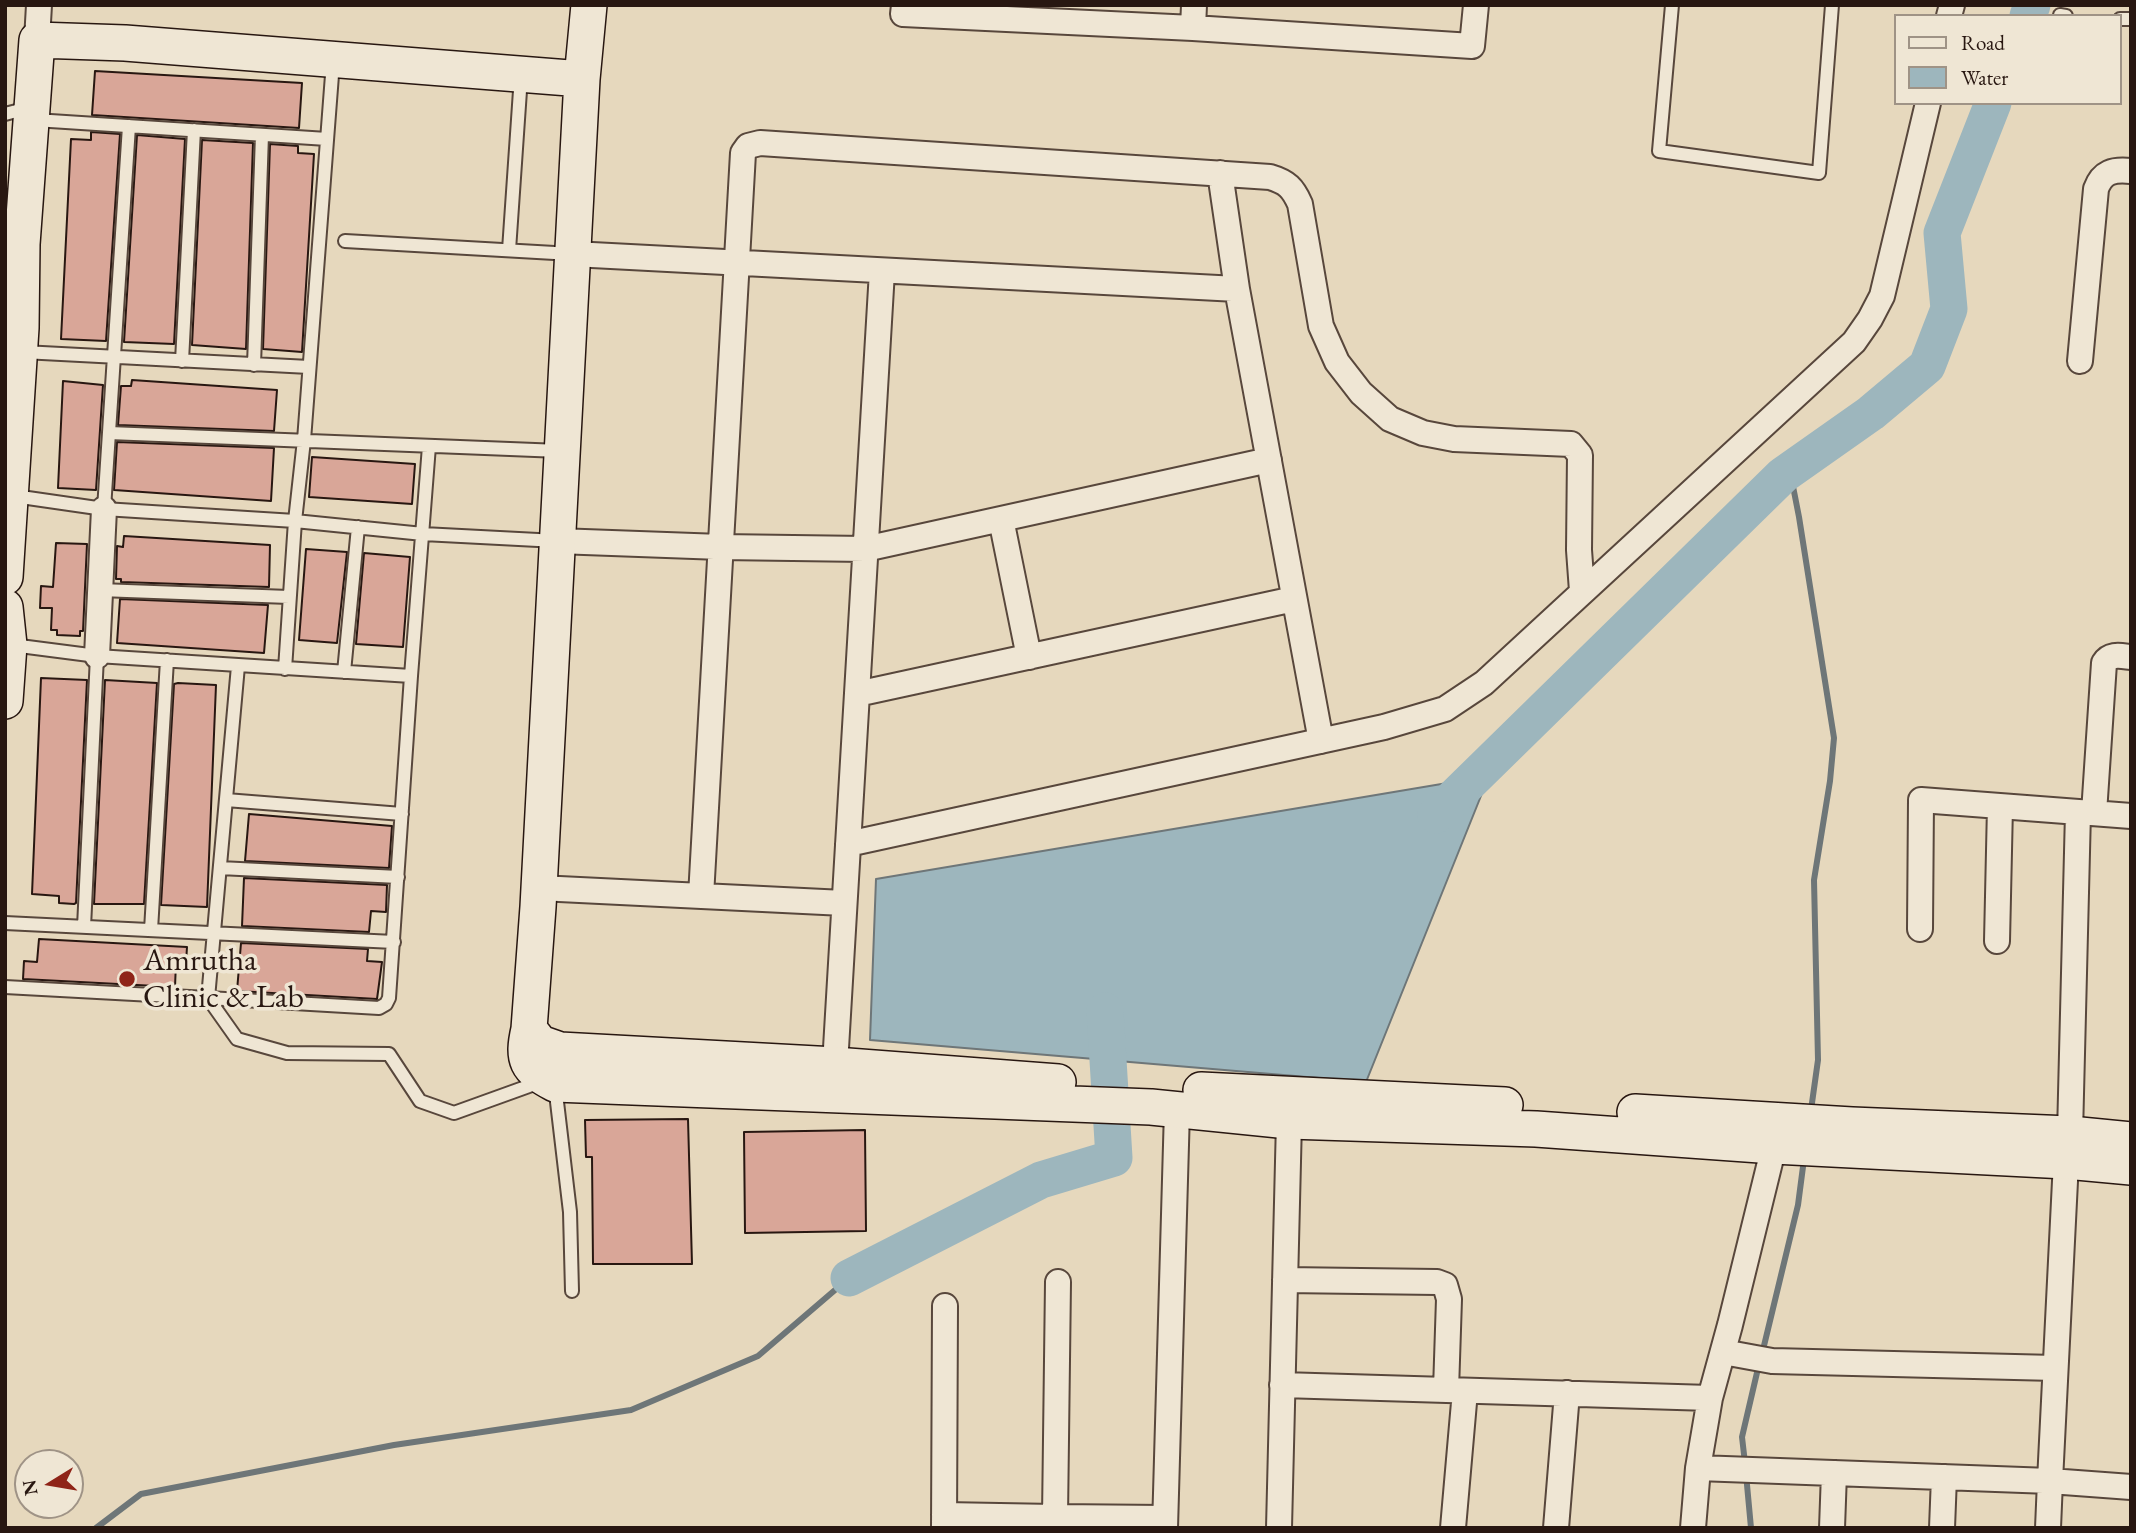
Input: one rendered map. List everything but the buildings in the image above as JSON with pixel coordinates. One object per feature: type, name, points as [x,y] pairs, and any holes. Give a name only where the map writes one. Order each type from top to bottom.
[{"type":"street","points":[[5,577],[7,496],[20,351],[14,254],[23,114],[37,40],[39,5]]},
{"type":"street","points":[[589,5],[582,79],[539,888],[529,1029],[525,1049],[527,1063],[537,1075],[551,1082],[1177,1110],[1289,1121],[1797,1134],[2068,1147],[2131,1140]]},
{"type":"street","points":[[904,5],[903,14],[1193,17],[1472,46],[1476,5]]},
{"type":"street","points":[[37,40],[125,43],[582,79]]},
{"type":"street","points":[[848,844],[1384,727],[1445,709],[1484,683],[1854,342],[1882,296],[1928,105]]},
{"type":"street","points":[[701,896],[743,153],[748,146],[760,143],[1220,173],[1270,177],[1284,181],[1294,190],[1300,204],[1321,326],[1337,362],[1361,393],[1390,419],[1423,433],[1454,439],[1571,444],[1580,455],[1579,550],[1582,591]]},
{"type":"street","points":[[2080,361],[2096,189],[2100,178],[2108,172],[2131,171]]},
{"type":"street","points":[[1220,173],[1237,289],[1321,741]]},
{"type":"street","points":[[573,254],[1237,289]]},
{"type":"street","points":[[835,1065],[882,271]]},
{"type":"street","points":[[557,541],[865,549],[1269,460]]},
{"type":"street","points":[[97,656],[104,509]]},
{"type":"street","points":[[1001,519],[1029,657]]},
{"type":"street","points":[[857,694],[1294,599]]},
{"type":"street","points":[[5,607],[5,701]]},
{"type":"street","points":[[2049,1528],[2055,1368],[2086,813],[2104,663],[2112,656],[2131,657]]},
{"type":"street","points":[[1920,929],[1921,800],[2131,817]]},
{"type":"street","points":[[1997,941],[2000,806]]},
{"type":"street","points":[[539,888],[844,903]]},
{"type":"street","points":[[529,1029],[540,1043],[560,1050],[835,1065],[1080,1084],[1353,1096],[1797,1134]]},
{"type":"street","points":[[946,1306],[944,1521],[1165,1523],[1177,1110]]},
{"type":"street","points":[[1279,1528],[1289,1121]]},
{"type":"street","points":[[1693,1528],[1698,1468],[1710,1398],[1797,1134]]},
{"type":"street","points":[[2068,1147],[2131,1167]]},
{"type":"street","points":[[1285,1280],[1437,1282],[1445,1285],[1449,1299],[1455,1390],[1453,1528]]},
{"type":"street","points":[[1055,1522],[1058,1282]]},
{"type":"street","points":[[1723,1352],[1763,1359],[2055,1368]]},
{"type":"street","points":[[1282,1385],[1710,1398]]},
{"type":"street","points":[[1556,1528],[1567,1393]]},
{"type":"street","points":[[1698,1468],[2050,1481],[2131,1487]]},
{"type":"street","points":[[1832,1528],[1834,1473]]},
{"type":"street","points":[[1942,1528],[1944,1477]]},
{"type":"lane","points":[[1672,5],[1659,152],[1819,173],[1832,5]]},
{"type":"lane","points":[[285,669],[333,60]]},
{"type":"lane","points":[[509,250],[522,73]]},
{"type":"lane","points":[[23,114],[129,126],[327,139]]},
{"type":"lane","points":[[104,509],[129,126]]},
{"type":"lane","points":[[182,361],[194,130]]},
{"type":"lane","points":[[254,365],[262,135]]},
{"type":"lane","points":[[345,241],[573,254]]},
{"type":"lane","points":[[20,351],[309,368]]},
{"type":"lane","points":[[109,433],[562,451]]},
{"type":"lane","points":[[5,987],[379,1008],[386,1004],[389,998],[394,942],[429,446]]},
{"type":"lane","points":[[7,496],[104,509],[295,521],[422,534],[557,541]]},
{"type":"lane","points":[[344,672],[358,527]]},
{"type":"lane","points":[[100,590],[289,597]]},
{"type":"lane","points":[[7,644],[97,656],[411,676]]},
{"type":"lane","points":[[84,927],[97,656]]},
{"type":"lane","points":[[151,930],[167,660]]},
{"type":"lane","points":[[238,666],[208,998],[237,1040],[287,1053],[389,1054],[420,1101],[454,1113],[551,1082],[570,1212],[572,1291]]},
{"type":"lane","points":[[226,800],[402,814]]},
{"type":"lane","points":[[220,868],[398,877]]},
{"type":"lane","points":[[5,923],[394,942]]},
{"type":"water","points":[[1489,776],[1366,1082],[870,1040],[876,879]]},
{"type":"waterway","points":[[2029,14],[2032,5]]},
{"type":"waterway","points":[[1436,815],[1783,475],[1871,413],[1927,366],[1949,309],[1942,233],[1992,105]]},
{"type":"waterway","points":[[1790,471],[1834,738],[1814,880],[1818,1060],[1811,1110]]},
{"type":"waterway","points":[[849,1278],[1041,1180],[1114,1158],[1105,1011]]},
{"type":"waterway","points":[[1762,1354],[1798,1205],[1804,1159]]},
{"type":"waterway","points":[[96,1528],[141,1494],[394,1445],[631,1410],[758,1356],[849,1278]]},
{"type":"waterway","points":[[1745,1463],[1742,1437],[1759,1364]]},
{"type":"waterway","points":[[1746,1474],[1751,1528]]},
{"type":"place","name":"Amrutha Clinic & Lab","points":[[127,979]]}]
